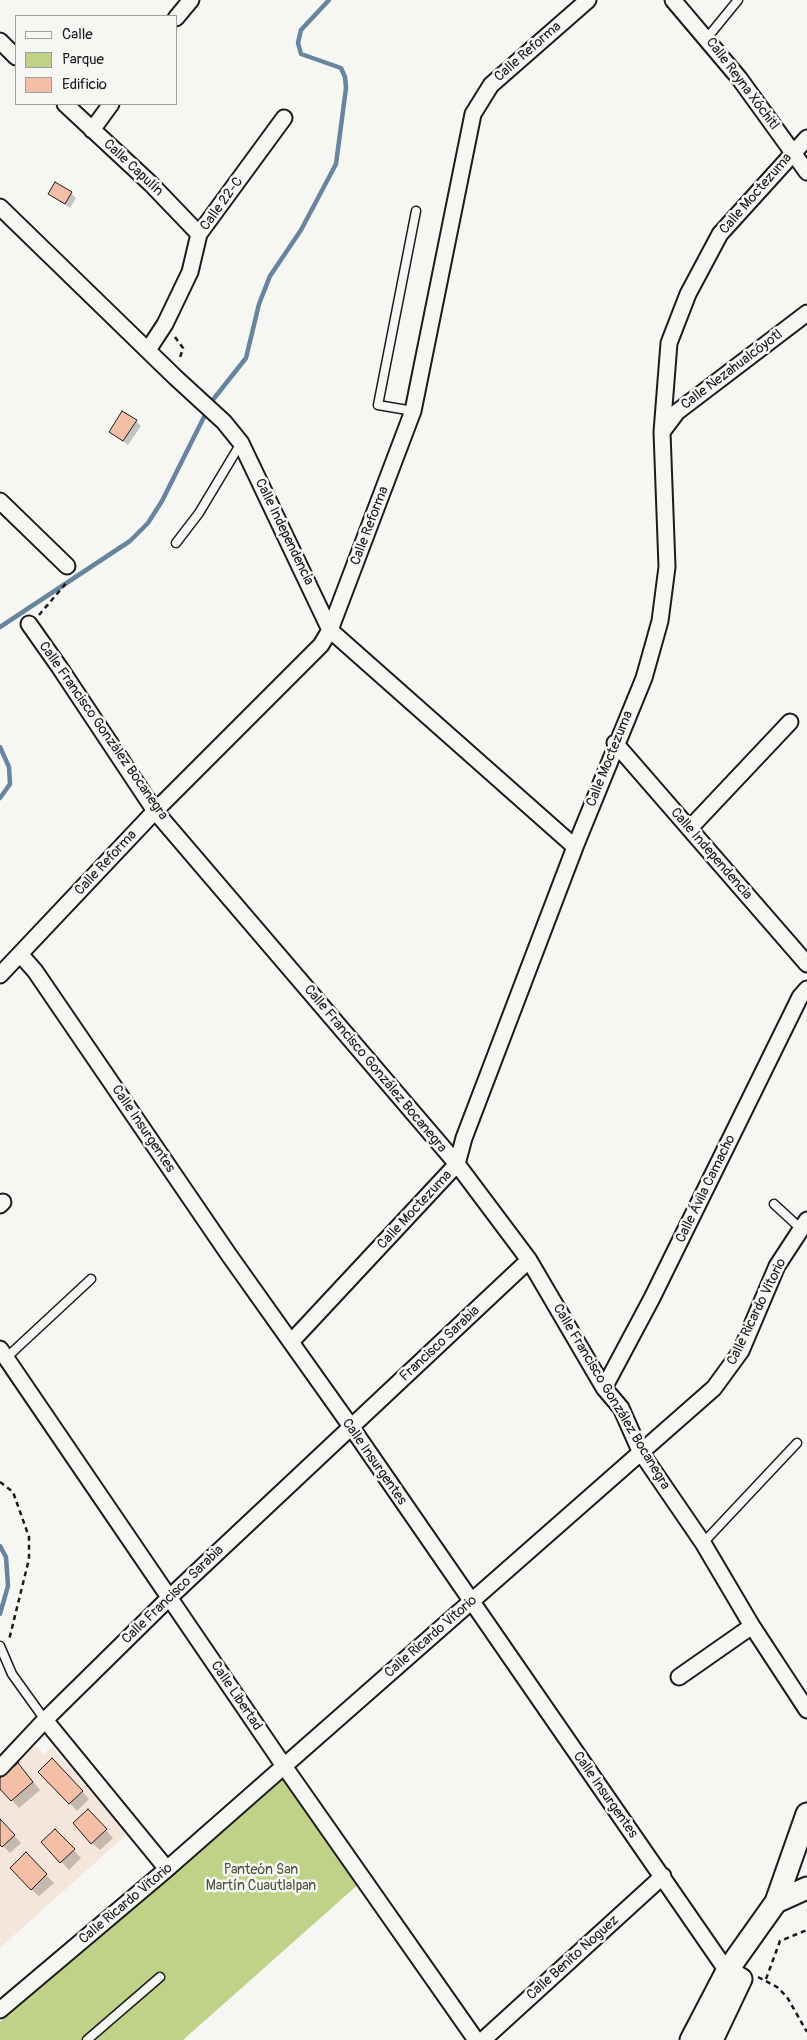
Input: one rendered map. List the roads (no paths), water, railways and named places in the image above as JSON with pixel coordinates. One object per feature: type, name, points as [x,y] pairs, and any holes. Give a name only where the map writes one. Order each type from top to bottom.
[{"type":"main road","points":[[691,2040],[734,1975],[776,1902],[807,1814]]},
{"type":"main road","points":[[776,1902],[807,1888]]},
{"type":"main road","points":[[712,2040],[734,1975]]},
{"type":"street","points":[[178,16],[191,0]]},
{"type":"street","name":"Calle Reforma","points":[[0,974],[155,811],[321,645],[330,630],[413,411],[473,114],[491,85],[588,0]]},
{"type":"street","name":"Calle Reyna Xóchitl","points":[[673,0],[707,38],[807,172]]},
{"type":"street","points":[[0,42],[15,56]]},
{"type":"street","name":"Calle Capulín","points":[[66,105],[150,184],[199,234]]},
{"type":"street","points":[[92,130],[110,105]]},
{"type":"street","name":"Calle 22-C","points":[[148,350],[165,324],[190,272],[199,234],[284,118]]},
{"type":"street","name":"Calle Moctezuma","points":[[291,1342],[457,1164],[467,1129],[615,743],[644,678],[660,620],[666,567],[662,432],[669,343],[688,294],[720,234],[792,151],[807,138]]},
{"type":"street","name":"Calle Independencia","points":[[0,207],[224,422],[241,443],[330,630],[575,847]]},
{"type":"street","name":"Calle Nezahualcóyotl","points":[[662,432],[677,412],[807,313]]},
{"type":"street","points":[[0,501],[67,566]]},
{"type":"street","name":"Calle Francisco González Bocanegra","points":[[29,624],[155,811],[457,1164],[529,1260],[604,1388],[621,1408],[640,1451],[703,1542],[752,1626],[807,1710]]},
{"type":"street","points":[[690,828],[790,722]]},
{"type":"street","name":"Calle Independencia","points":[[615,743],[807,964]]},
{"type":"street","name":"Calle Insurgentes","points":[[20,954],[35,971],[291,1342],[734,1975]]},
{"type":"street","name":"Calle Ávila Camacho","points":[[604,1388],[652,1298],[800,997],[807,989]]},
{"type":"street","name":"Calle Ricardo Vitorio","points":[[0,2010],[168,1869],[640,1451],[714,1388],[729,1370],[750,1332],[777,1266],[804,1224]]},
{"type":"street","name":"Francisco Sarabia","points":[[352,1428],[529,1260]]},
{"type":"street","name":"Calle Libertad","points":[[3,1354],[284,1766],[476,2040]]},
{"type":"street","name":"Calle Francisco Sarabia","points":[[0,1768],[44,1720],[170,1597],[352,1428]]},
{"type":"street","points":[[679,1677],[752,1626]]},
{"type":"street","points":[[44,1720],[168,1869]]},
{"type":"street","name":"Calle Benito Noguez","points":[[483,2040],[663,1876]]},
{"type":"lane","points":[[707,38],[738,0]]},
{"type":"lane","points":[[413,411],[378,405],[416,211]]},
{"type":"lane","points":[[176,543],[199,513],[241,443]]},
{"type":"lane","points":[[774,1204],[804,1224]]},
{"type":"lane","points":[[3,1354],[91,1279]]},
{"type":"lane","points":[[703,1542],[797,1443]]},
{"type":"lane","points":[[0,1646],[6,1656],[12,1674],[44,1720]]},
{"type":"lane","points":[[88,2040],[160,1977]]},
{"type":"waterway","points":[[0,627],[130,541],[148,523],[162,501],[212,401],[246,358],[259,304],[270,276],[301,230],[336,164],[346,88],[345,77],[341,68],[301,54],[298,43],[301,30],[329,0]]},
{"type":"waterway","points":[[0,747],[9,767],[10,784],[0,798]]},
{"type":"waterway","points":[[0,1546],[6,1557],[8,1586],[0,1614]]},
{"type":"park label","name":"Panteón San Martín Cuautlalpan","points":[[261,1878]]}]
